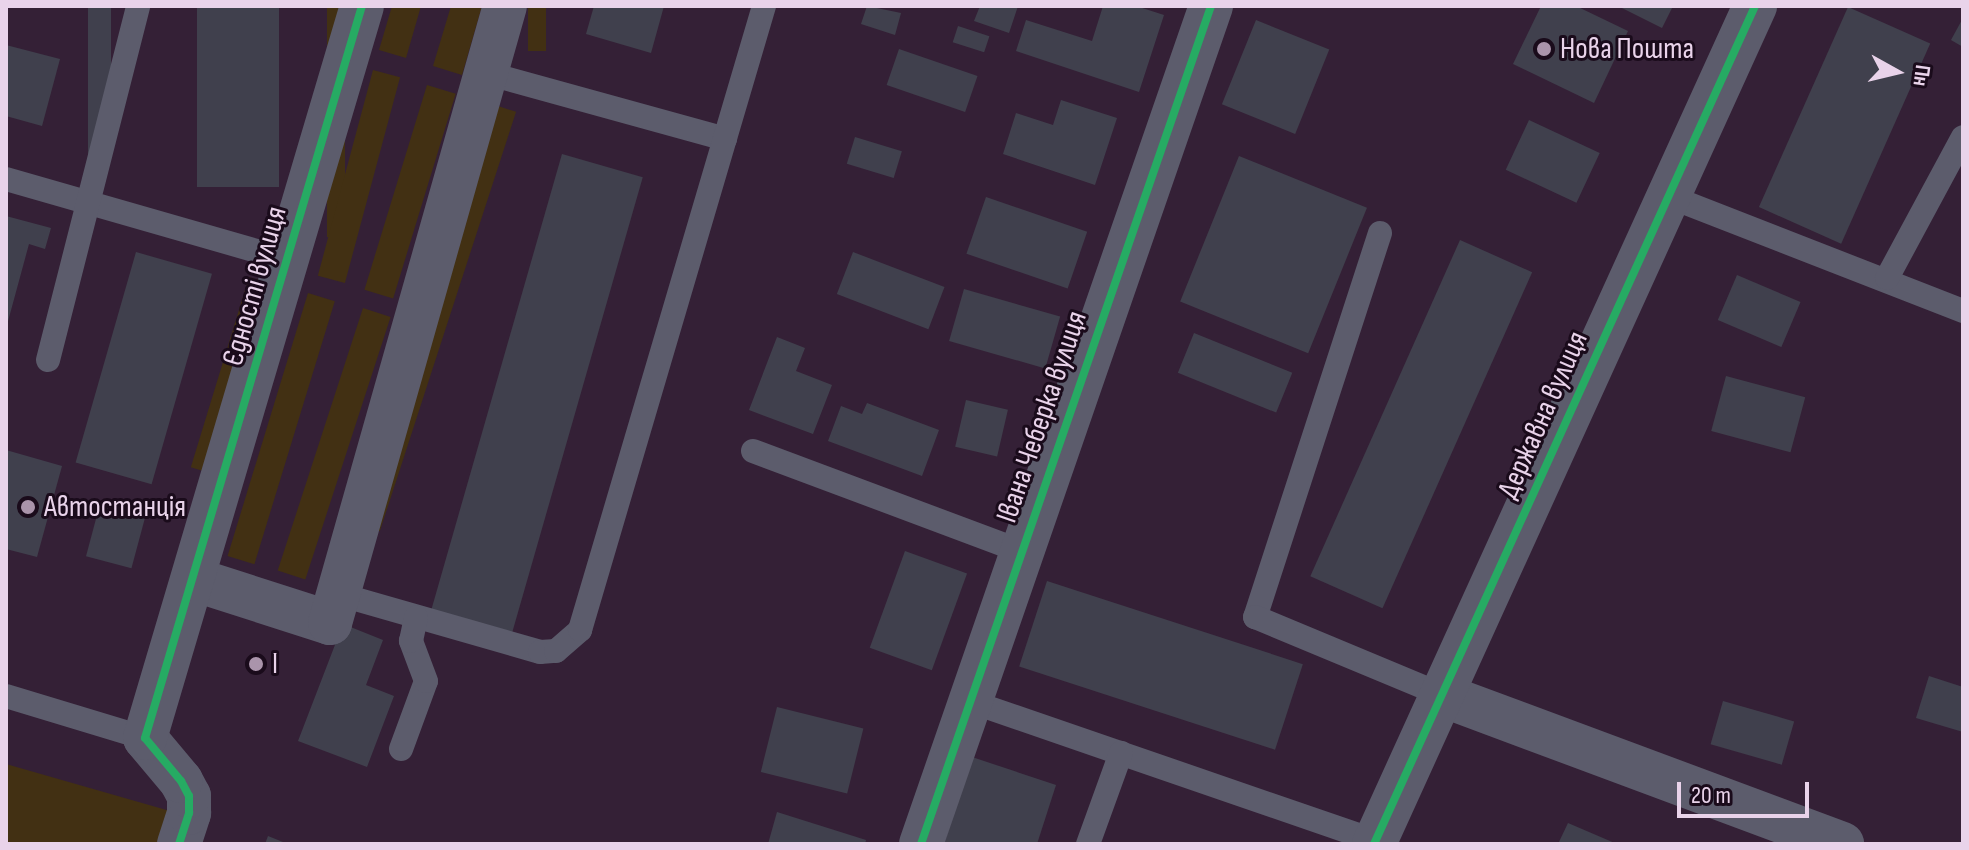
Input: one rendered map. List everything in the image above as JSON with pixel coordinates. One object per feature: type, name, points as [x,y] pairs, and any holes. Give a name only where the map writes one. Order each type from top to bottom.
[{"type":"street","name":"Єдності вулиця","points":[[145,738],[362,6]]},
{"type":"street","points":[[193,579],[330,623],[505,6]]},
{"type":"street","name":"Івана Чеберка вулиця","points":[[921,844],[1211,6]]},
{"type":"street","name":"Державна вулиця","points":[[1375,842],[1755,6]]},
{"type":"street","points":[[1442,695],[1842,844]]},
{"type":"street","points":[[145,738],[181,781],[189,796],[189,813],[179,844]]},
{"type":"lane","points":[[48,360],[138,6]]},
{"type":"lane","points":[[338,594],[540,652],[556,651],[580,630],[764,6]]},
{"type":"lane","points":[[486,73],[725,139]]},
{"type":"lane","points":[[1887,278],[1963,137]]},
{"type":"lane","points":[[6,179],[288,260]]},
{"type":"lane","points":[[1668,196],[1887,278],[1963,311]]},
{"type":"lane","points":[[1380,233],[1255,617],[1442,695]]},
{"type":"lane","points":[[753,451],[1021,551]]},
{"type":"lane","points":[[401,749],[426,681],[411,641],[416,618]]},
{"type":"lane","points":[[6,696],[145,738]]},
{"type":"lane","points":[[969,701],[1375,842]]},
{"type":"lane","points":[[1088,844],[1121,753]]},
{"type":"shaded area","points":[[327,6],[345,6],[345,237],[327,237]]},
{"type":"shaded area","points":[[392,6],[421,6],[406,58],[379,50]]},
{"type":"shaded area","points":[[451,6],[482,6],[462,75],[433,66]]},
{"type":"shaded area","points":[[528,6],[546,6],[546,51],[528,51]]},
{"type":"shaded area","points":[[373,70],[400,77],[345,283],[318,276]]},
{"type":"shaded area","points":[[427,85],[456,94],[393,298],[364,290]]},
{"type":"shaded area","points":[[498,106],[516,112],[380,531],[362,525]]},
{"type":"shaded area","points":[[249,277],[265,282],[207,472],[191,467]]},
{"type":"shaded area","points":[[308,293],[335,301],[254,564],[228,556]]},
{"type":"shaded area","points":[[363,308],[391,317],[305,579],[278,570]]},
{"type":"shaded area","points":[[6,764],[170,811],[161,842],[6,843]]},
{"type":"building","points":[[88,6],[111,6],[111,156],[88,156]]},
{"type":"building","points":[[197,6],[279,6],[279,187],[197,187]]},
{"type":"building","points":[[594,6],[664,6],[651,53],[586,34]]},
{"type":"building","points":[[867,6],[901,13],[895,35],[861,24]]},
{"type":"building","points":[[980,6],[1018,6],[1009,33],[974,21]]},
{"type":"building","points":[[1103,6],[1136,6],[1164,15],[1139,92],[1016,51],[1026,20],[1092,41]]},
{"type":"building","points":[[1541,6],[1576,6],[1628,31],[1594,103],[1513,64]]},
{"type":"building","points":[[1618,6],[1673,6],[1662,28]]},
{"type":"building","points":[[1848,7],[1930,44],[1841,244],[1759,207]]},
{"type":"building","points":[[1963,18],[1963,47],[1951,40]]},
{"type":"building","points":[[1256,20],[1329,50],[1295,134],[1222,104]]},
{"type":"building","points":[[958,26],[989,36],[984,52],[953,42]]},
{"type":"building","points":[[6,45],[60,59],[42,126],[6,116]]},
{"type":"building","points":[[899,49],[977,76],[965,112],[887,85]]},
{"type":"building","points":[[1061,100],[1117,118],[1095,185],[1003,154],[1016,113],[1053,125]]},
{"type":"building","points":[[1529,120],[1600,153],[1576,203],[1506,170]]},
{"type":"building","points":[[855,137],[902,151],[894,178],[847,164]]},
{"type":"building","points":[[562,154],[643,177],[512,633],[431,610]]},
{"type":"building","points":[[1239,156],[1367,208],[1308,353],[1180,302]]},
{"type":"building","points":[[986,197],[1087,232],[1068,289],[966,254]]},
{"type":"building","points":[[6,216],[51,228],[45,249],[29,244],[7,325]]},
{"type":"building","points":[[1460,240],[1532,272],[1382,608],[1310,576]]},
{"type":"building","points":[[136,252],[212,274],[152,484],[76,463]]},
{"type":"building","points":[[853,252],[944,287],[928,329],[837,294]]},
{"type":"building","points":[[1737,275],[1801,302],[1781,347],[1718,320]]},
{"type":"building","points":[[964,289],[1060,317],[1045,368],[949,341]]},
{"type":"building","points":[[1194,333],[1292,373],[1276,413],[1178,373]]},
{"type":"building","points":[[777,337],[805,348],[796,371],[832,385],[813,434],[749,410]]},
{"type":"building","points":[[1726,376],[1805,397],[1790,452],[1711,431]]},
{"type":"building","points":[[966,400],[1008,410],[997,456],[955,447]]},
{"type":"building","points":[[867,403],[939,430],[922,476],[828,441],[841,406],[862,414]]},
{"type":"building","name":"Автостанція","points":[[6,450],[62,466],[37,557],[6,549]]},
{"type":"building","points":[[100,504],[145,516],[131,568],[86,556]]},
{"type":"building","points":[[905,551],[967,574],[932,670],[870,648]]},
{"type":"building","points":[[1047,581],[1303,664],[1275,750],[1019,667]]},
{"type":"building","points":[[343,624],[383,640],[366,685],[394,696],[367,767],[298,741]]},
{"type":"building","points":[[1929,676],[1963,687],[1963,732],[1916,718]]},
{"type":"building","points":[[1723,701],[1794,721],[1782,765],[1711,744]]},
{"type":"building","points":[[777,707],[863,729],[847,794],[761,772]]},
{"type":"building","points":[[972,757],[1056,785],[1037,844],[944,844]]},
{"type":"building","points":[[777,812],[866,840],[865,844],[768,844]]},
{"type":"building","points":[[1568,823],[1617,844],[1558,844]]},
{"type":"building","points":[[268,836],[288,844],[265,844]]},
{"type":"cycle path","points":[[179,844],[189,813],[189,796],[181,781],[145,738],[362,6]]},
{"type":"cycle path","points":[[921,844],[1211,6]]},
{"type":"cycle path","points":[[1374,844],[1755,6]]},
{"type":"place","name":"Нова Пошта","points":[[1544,49]]},
{"type":"place","name":"Автостанція","points":[[28,507]]},
{"type":"place","name":"І","points":[[256,664]]}]
